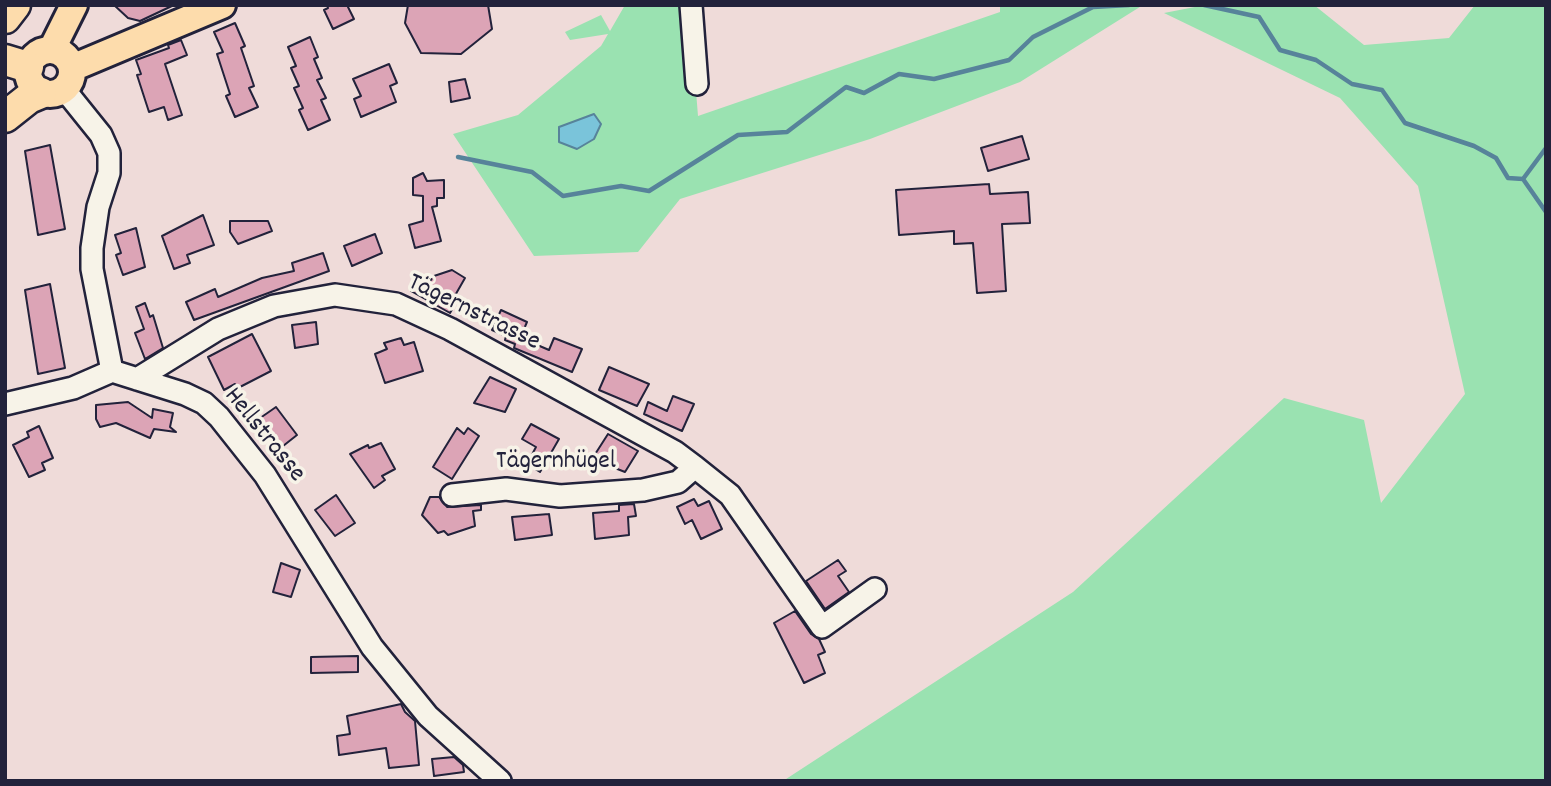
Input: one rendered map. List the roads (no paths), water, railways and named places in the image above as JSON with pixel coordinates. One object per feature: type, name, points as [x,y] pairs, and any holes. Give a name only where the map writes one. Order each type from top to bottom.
[{"type":"highway","points":[[5,18],[15,5]]},
{"type":"highway","points":[[5,117],[29,98],[42,75]]},
{"type":"main road","points":[[74,5],[52,49],[37,53],[42,75],[222,5]]},
{"type":"street","points":[[691,5],[697,84]]},
{"type":"street","points":[[5,404],[73,388],[112,371],[92,258],[98,207],[108,173],[109,153],[101,135],[42,75]]},
{"type":"street","name":"Tägernstrasse","points":[[137,379],[218,329],[274,306],[335,295],[396,304],[450,329],[675,452],[695,467],[730,495],[822,627],[875,589]]},
{"type":"street","name":"Hellstrasse","points":[[112,371],[185,394],[204,403],[219,417],[265,475],[372,647],[428,716],[500,781]]},
{"type":"street","name":"Tägernhügel","points":[[452,495],[506,489],[560,496],[643,490],[678,482],[695,467]]},
{"type":"water","points":[[594,114],[601,124],[594,139],[577,149],[559,142],[559,127]]},
{"type":"waterway","points":[[458,157],[532,172],[563,196],[621,186],[649,191],[738,135],[787,132],[846,87],[864,93],[899,74],[934,79],[1009,60],[1033,37],[1093,7],[1129,5]]},
{"type":"waterway","points":[[1204,5],[1259,17],[1280,50],[1316,60],[1352,84],[1382,90],[1405,123],[1474,146],[1496,158],[1508,178],[1523,179],[1546,212]]},
{"type":"waterway","points":[[1523,179],[1546,148]]}]
